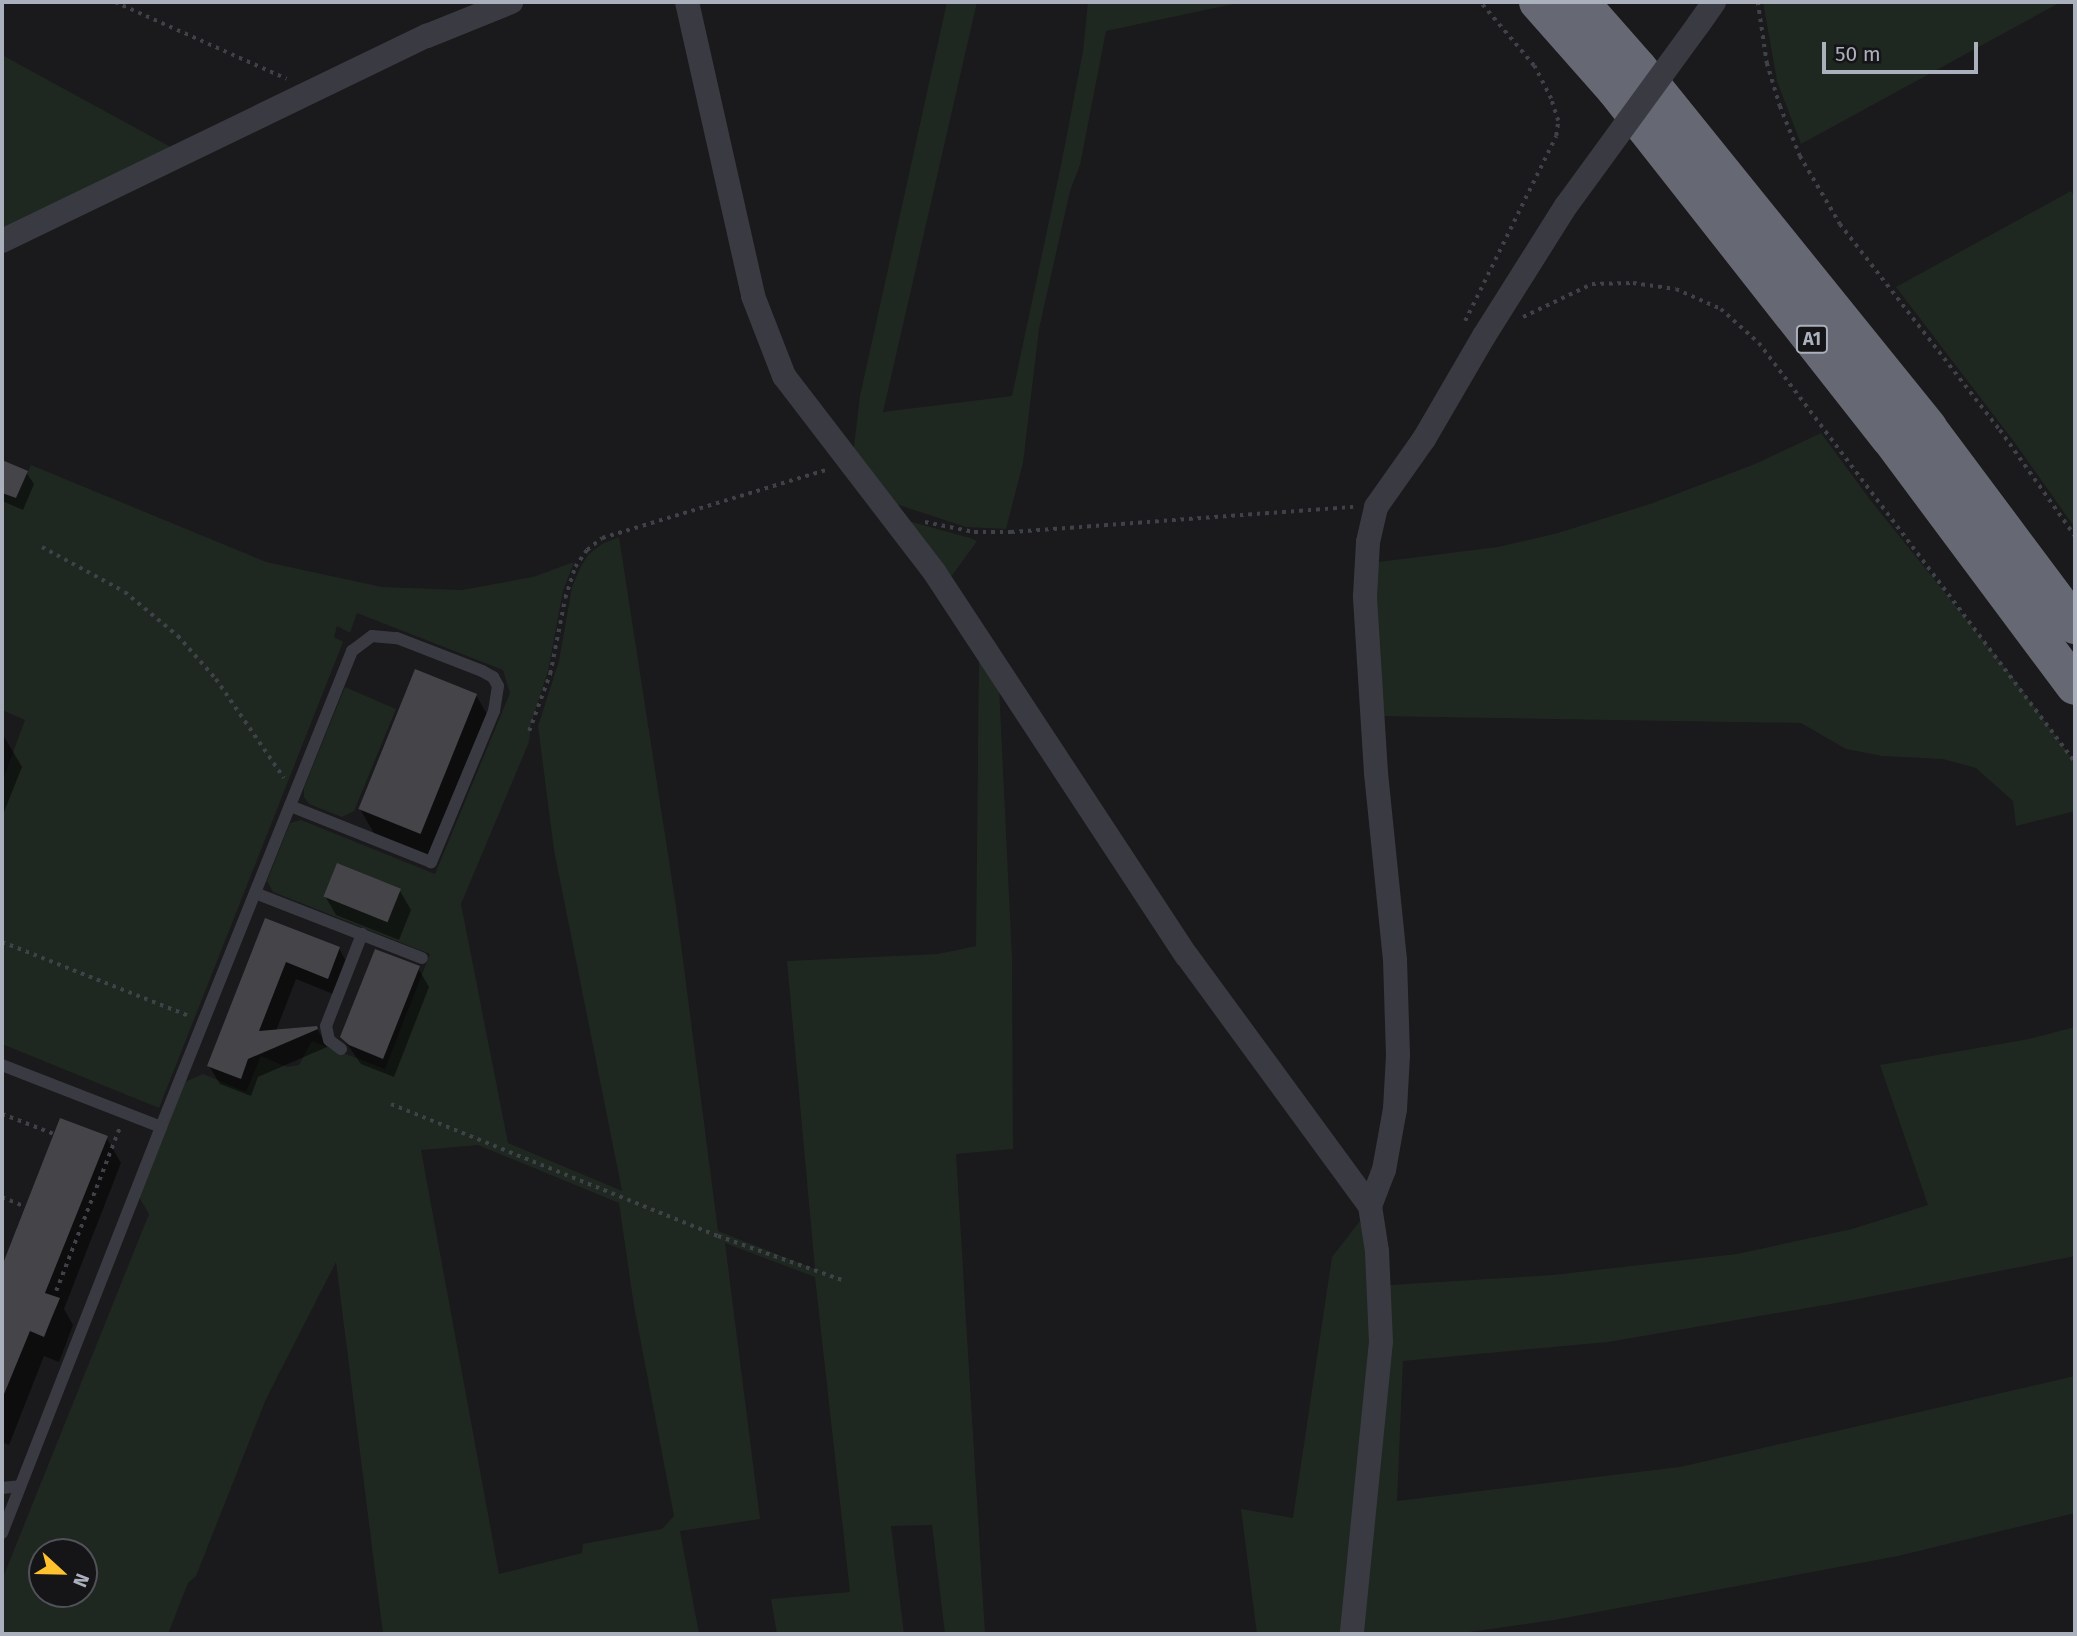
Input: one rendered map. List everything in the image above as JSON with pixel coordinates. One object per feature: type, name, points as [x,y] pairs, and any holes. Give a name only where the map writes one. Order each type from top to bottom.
[{"type":"highway","name":"A1","points":[[1538,2],[1615,89],[1890,438],[2075,687]]},
{"type":"highway","name":"A1","points":[[1580,2],[1638,68],[1928,428],[2075,625]]},
{"type":"street","points":[[2,241],[182,156],[311,90],[427,36],[511,2]]},
{"type":"street","points":[[687,2],[753,296],[784,376],[935,573],[1187,956],[1370,1206],[1377,1251],[1381,1341],[1352,1634]]},
{"type":"street","points":[[1370,1206],[1384,1170],[1395,1109],[1398,1055],[1395,960],[1376,773],[1364,596],[1368,542],[1376,507],[1424,439],[1472,334],[1714,2]]},
{"type":"lane","points":[[2,1533],[161,1127],[204,1022],[292,800],[352,651],[372,636],[397,638],[493,677],[498,686],[494,711],[431,862],[292,800]]},
{"type":"lane","points":[[255,893],[422,958]]},
{"type":"lane","points":[[341,1049],[329,1040],[326,1026],[362,934]]},
{"type":"lane","points":[[2,1065],[161,1127]]},
{"type":"lane","points":[[2,1488],[20,1486]]},
{"type":"path","points":[[115,2],[246,58],[311,90]]},
{"type":"path","points":[[1472,334],[1556,136],[1558,121],[1551,99],[1534,66],[1480,2]]},
{"type":"path","points":[[1758,2],[1767,64],[1780,106],[1800,156],[1840,224],[2000,430],[2075,536]]},
{"type":"path","points":[[1472,334],[1592,285],[1633,283],[1676,289],[1721,309],[1759,343],[2075,762]]},
{"type":"path","points":[[529,731],[550,674],[565,598],[575,567],[587,550],[602,538],[799,481],[846,460]]},
{"type":"path","points":[[920,520],[974,533],[1011,532],[1376,507]]},
{"type":"path","points":[[42,547],[125,592],[178,636],[246,720],[292,800]]},
{"type":"path","points":[[2,942],[204,1022]]},
{"type":"path","points":[[391,1104],[718,1236],[842,1280]]},
{"type":"path","points":[[56,1292],[126,1113]]},
{"type":"path","points":[[2,1114],[54,1134]]},
{"type":"path","points":[[2,1197],[25,1206]]},
{"type":"shaded area","points":[[947,2],[977,2],[883,412],[1012,396],[1062,160],[1083,51],[1088,2],[1243,2],[1106,31],[1080,165],[1070,191],[1039,329],[1023,463],[1006,529],[966,527],[893,503],[853,455],[860,396]]},
{"type":"shaded area","points":[[1763,2],[2061,2],[1801,144],[1777,81]]},
{"type":"shaded area","points":[[2,55],[178,151],[2,235]]},
{"type":"shaded area","points":[[2071,191],[2075,197],[2075,528],[2015,443],[1896,287]]},
{"type":"shaded area","points":[[1821,433],[1871,501],[2012,676],[2075,763],[2075,811],[2016,826],[2013,801],[1976,768],[1943,759],[1882,756],[1846,749],[1801,723],[1381,716],[1375,589],[1378,562],[1498,547],[1558,533],[1653,503],[1755,464]]},
{"type":"shaded area","points":[[31,465],[266,562],[382,587],[462,590],[533,577],[574,562],[563,591],[548,671],[531,724],[529,742],[461,904],[508,1143],[622,1191],[554,850],[538,726],[559,661],[572,587],[581,566],[589,554],[602,544],[619,537],[676,906],[718,1231],[815,1269],[787,961],[938,954],[976,946],[979,657],[999,687],[1012,958],[1013,1149],[956,1154],[985,1634],[945,1634],[932,1525],[891,1526],[904,1634],[777,1634],[771,1599],[850,1592],[815,1277],[725,1243],[760,1519],[680,1531],[699,1634],[383,1634],[336,1262],[266,1399],[196,1576],[188,1583],[168,1634],[2,1634],[2,1580],[149,1214],[139,1197],[185,1082],[203,1074],[246,1092],[261,1056],[287,1067],[299,1065],[312,1041],[385,1069],[430,954],[273,892],[267,881],[290,823],[301,820],[435,874],[510,693],[503,670],[357,613],[350,633],[337,626],[334,637],[343,642],[159,1108],[2,1044],[2,782],[25,720],[2,710],[2,493],[16,498]],"holes":[[[478,1145],[619,1203],[634,1306],[674,1516],[662,1529],[583,1544],[582,1553],[499,1574],[421,1150]]]},
{"type":"shaded area","points":[[905,520],[970,538],[977,541],[948,581]]},
{"type":"shaded area","points":[[345,687],[396,709],[354,811],[342,817],[309,804],[304,797],[304,788]]},
{"type":"shaded area","points":[[2075,1027],[2075,1256],[1848,1301],[1608,1342],[1403,1361],[1397,1501],[1680,1467],[2075,1376],[2075,1513],[1898,1556],[1554,1620],[1455,1634],[1361,1634],[1390,1285],[1553,1275],[1737,1254],[1852,1229],[1928,1205],[1880,1065],[2029,1039]]},
{"type":"shaded area","points":[[1360,1221],[1369,1252],[1372,1306],[1343,1634],[1257,1634],[1241,1509],[1293,1518],[1332,1257]]},
{"type":"building","points":[[2,460],[28,471],[16,498],[2,493]]},
{"type":"building","points":[[415,669],[477,694],[421,834],[358,809]]},
{"type":"building","points":[[337,863],[401,889],[387,922],[324,896]]},
{"type":"building","points":[[265,918],[340,947],[328,979],[286,962],[259,1031],[317,1026],[318,1029],[248,1059],[241,1079],[207,1066]]},
{"type":"building","points":[[375,949],[420,966],[383,1059],[349,1045],[340,1037]]},
{"type":"building","points":[[60,1118],[108,1136],[45,1293],[60,1298],[44,1337],[30,1331],[2,1399],[2,1266]]}]
